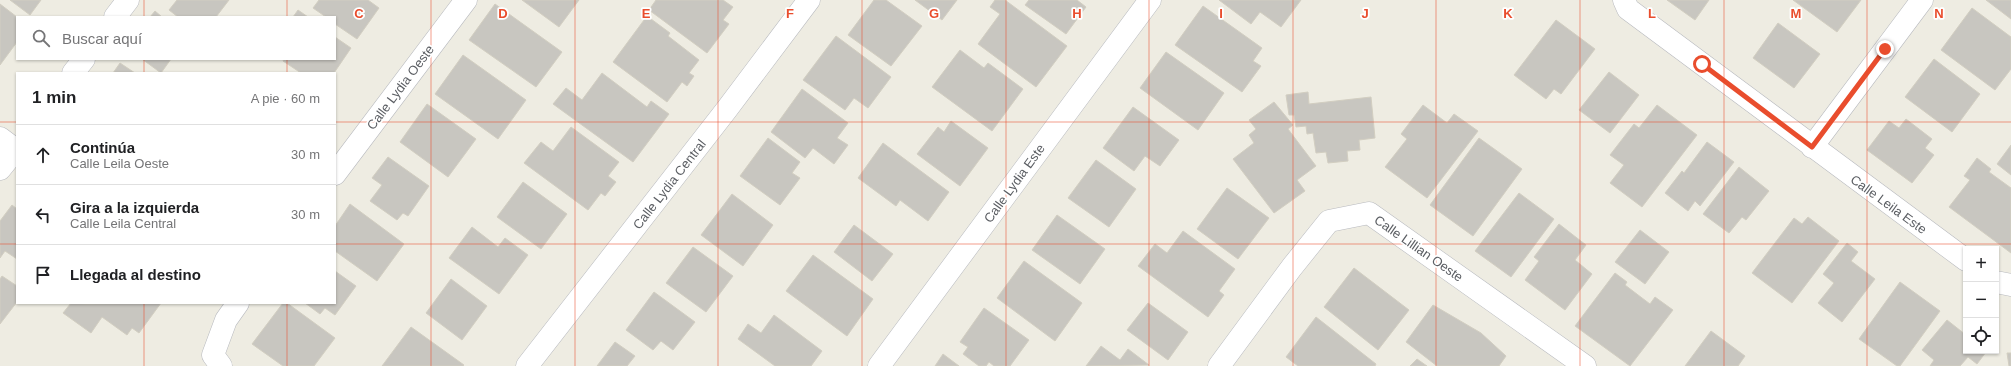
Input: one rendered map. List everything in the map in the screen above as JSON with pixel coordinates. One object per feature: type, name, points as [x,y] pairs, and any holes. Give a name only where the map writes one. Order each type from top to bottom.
[{"type":"street","points":[[116,16],[128,0]]},
{"type":"street","name":"Calle Lydia Oeste","points":[[336,173],[466,0]]},
{"type":"street","name":"Calle Lydia Central","points":[[527,366],[727,109],[809,0]]},
{"type":"street","name":"Calle Lydia Este","points":[[879,366],[1150,0]]},
{"type":"street","name":"Calle Leila Este","points":[[1624,0],[1628,9],[1963,258]]},
{"type":"street","points":[[1812,147],[1922,0]]},
{"type":"street","points":[[74,72],[83,60]]},
{"type":"street","points":[[0,169],[11,145]]},
{"type":"street","name":"Calle Lillian Oeste","points":[[1219,366],[1292,267],[1329,221],[1369,213],[1574,363]]},
{"type":"street","points":[[1999,283],[2011,285]]},
{"type":"street","points":[[221,366],[213,355],[226,320],[237,304]]},
{"type":"building","points":[[10,0],[41,0],[30,15]]},
{"type":"building","points":[[177,0],[229,0],[217,16],[177,16],[169,10]]},
{"type":"building","points":[[319,0],[368,0],[379,8],[357,39],[336,25],[336,16],[325,16],[313,8]]},
{"type":"building","points":[[522,0],[579,0],[559,27]]},
{"type":"building","points":[[656,0],[723,0],[733,7],[723,20],[729,24],[707,53],[649,10]]},
{"type":"building","points":[[874,0],[886,0],[922,26],[891,66],[848,35]]},
{"type":"building","points":[[915,0],[957,0],[942,20]]},
{"type":"building","points":[[995,0],[1005,0],[1067,46],[1036,87],[978,44],[1000,14],[990,7]]},
{"type":"building","points":[[1029,0],[1077,0],[1086,7],[1066,34],[1025,5]]},
{"type":"building","points":[[1219,0],[1301,0],[1281,27],[1260,12],[1251,24]]},
{"type":"building","points":[[1667,0],[1709,0],[1695,20]]},
{"type":"building","points":[[1793,0],[1861,0],[1837,32]]},
{"type":"building","points":[[1986,0],[2011,0],[2011,19]]},
{"type":"building","points":[[0,4],[16,16],[16,43],[0,65]]},
{"type":"building","points":[[495,4],[562,52],[536,87],[469,40]]},
{"type":"building","points":[[1203,6],[1262,48],[1253,61],[1261,66],[1242,92],[1175,45]]},
{"type":"building","points":[[1972,8],[2011,37],[2011,69],[1995,90],[1941,50]]},
{"type":"building","points":[[298,10],[307,16],[294,16]]},
{"type":"building","points":[[155,11],[161,16],[151,16]]},
{"type":"building","points":[[647,16],[670,33],[668,36],[699,60],[689,73],[694,76],[687,86],[682,82],[667,102],[613,62]]},
{"type":"building","points":[[1556,20],[1595,49],[1561,94],[1554,89],[1546,99],[1514,75]]},
{"type":"building","points":[[1778,23],[1820,54],[1794,88],[1753,58]]},
{"type":"building","points":[[836,36],[891,77],[868,108],[854,98],[845,110],[803,80]]},
{"type":"building","points":[[336,38],[351,48],[335,72],[300,72],[283,61],[336,60]]},
{"type":"building","points":[[960,50],[984,68],[988,63],[1023,89],[992,131],[932,87]]},
{"type":"building","points":[[1166,52],[1224,93],[1198,130],[1140,88]]},
{"type":"building","points":[[463,55],[526,100],[498,139],[435,94]]},
{"type":"building","points":[[1934,59],[1980,94],[1952,132],[1905,97]]},
{"type":"building","points":[[143,60],[170,60],[162,72]]},
{"type":"building","points":[[120,63],[134,72],[114,72]]},
{"type":"building","points":[[1609,72],[1639,95],[1610,133],[1579,110]]},
{"type":"building","points":[[602,73],[647,107],[651,101],[669,114],[633,162],[553,104],[566,88],[582,100]]},
{"type":"building","points":[[802,89],[848,123],[837,138],[848,145],[834,164],[813,148],[805,158],[771,132]]},
{"type":"building","points":[[1308,92],[1309,104],[1371,97],[1375,138],[1359,140],[1360,150],[1347,151],[1348,161],[1328,163],[1326,152],[1316,153],[1313,133],[1307,134],[1306,126],[1296,127],[1294,115],[1289,115],[1286,95]]},
{"type":"building","points":[[1274,102],[1293,125],[1288,129],[1316,166],[1297,180],[1305,191],[1274,213],[1233,159],[1254,143],[1249,135],[1256,129],[1249,120]]},
{"type":"building","points":[[427,104],[476,139],[448,177],[400,142]]},
{"type":"building","points":[[1423,105],[1447,123],[1454,114],[1478,131],[1427,198],[1385,167],[1407,139],[1401,134]]},
{"type":"building","points":[[1657,105],[1697,135],[1642,207],[1610,183],[1624,165],[1610,155],[1634,124],[1639,128]]},
{"type":"building","points":[[1133,107],[1179,140],[1160,166],[1145,156],[1134,171],[1103,148]]},
{"type":"building","points":[[1906,119],[1932,139],[1925,148],[1934,155],[1912,183],[1867,150],[1889,121],[1899,128]]},
{"type":"building","points":[[951,121],[988,148],[960,186],[917,154],[938,127],[944,132]]},
{"type":"building","points":[[571,127],[619,162],[608,176],[616,182],[605,196],[601,193],[588,210],[524,163],[541,142],[553,151]]},
{"type":"building","points":[[768,138],[800,162],[792,173],[800,178],[780,205],[740,176]]},
{"type":"building","points":[[1479,138],[1522,169],[1473,236],[1430,205]]},
{"type":"building","points":[[1707,142],[1734,162],[1700,206],[1695,201],[1688,211],[1665,193],[1682,171],[1684,173]]},
{"type":"building","points":[[883,143],[949,192],[928,221],[900,200],[896,206],[858,178]]},
{"type":"building","points":[[2011,145],[2011,175],[1997,164]]},
{"type":"building","points":[[388,157],[429,186],[408,216],[403,213],[397,220],[370,201],[382,185],[372,178]]},
{"type":"building","points":[[1977,158],[1991,169],[1989,172],[2011,188],[2011,253],[1949,207],[1970,180],[1964,176]]},
{"type":"building","points":[[1096,160],[1136,189],[1109,227],[1068,198]]},
{"type":"building","points":[[1739,167],[1769,191],[1746,220],[1742,217],[1729,233],[1703,214]]},
{"type":"building","points":[[523,182],[567,214],[541,249],[497,217]]},
{"type":"building","points":[[1227,188],[1269,218],[1238,259],[1197,229]]},
{"type":"building","points":[[1519,193],[1554,219],[1511,277],[1475,251]]},
{"type":"building","points":[[732,194],[773,225],[743,266],[701,235]]},
{"type":"building","points":[[350,204],[404,244],[377,281],[336,252],[336,225]]},
{"type":"building","points":[[12,205],[16,208],[16,258],[5,251],[0,258],[0,221]]},
{"type":"building","points":[[1057,215],[1105,249],[1080,284],[1032,250]]},
{"type":"building","points":[[1808,217],[1839,241],[1792,303],[1752,273],[1794,218],[1802,224]]},
{"type":"building","points":[[1559,224],[1586,245],[1575,260],[1592,274],[1565,310],[1525,280],[1539,261],[1534,257]]},
{"type":"building","points":[[854,225],[893,254],[872,281],[834,252]]},
{"type":"building","points":[[472,227],[498,247],[505,238],[528,255],[499,294],[449,258]]},
{"type":"building","points":[[1640,230],[1669,252],[1645,284],[1615,262]]},
{"type":"building","points":[[1183,231],[1235,269],[1219,291],[1224,295],[1208,317],[1138,266],[1155,244],[1167,253]]},
{"type":"building","points":[[1847,243],[1858,252],[1851,261],[1875,279],[1842,322],[1818,303],[1834,283],[1823,274]]},
{"type":"building","points":[[693,247],[733,276],[706,312],[666,283]]},
{"type":"building","points":[[813,255],[873,299],[847,336],[786,291]]},
{"type":"building","points":[[1024,261],[1082,303],[1055,341],[997,298]]},
{"type":"building","points":[[1354,268],[1409,310],[1378,350],[1324,307]]},
{"type":"building","points":[[336,272],[356,286],[335,315],[325,308],[320,314],[306,304],[336,304]]},
{"type":"building","points":[[1615,273],[1627,282],[1625,285],[1650,304],[1655,297],[1673,310],[1630,366],[1575,326]]},
{"type":"building","points":[[2,276],[16,285],[16,303],[0,324],[0,279]]},
{"type":"building","points":[[451,279],[487,306],[462,340],[426,313]]},
{"type":"building","points":[[1900,282],[1940,311],[1900,366],[1897,366],[1859,339]]},
{"type":"building","points":[[654,292],[695,322],[673,350],[661,341],[653,350],[626,330]]},
{"type":"building","points":[[1148,303],[1188,332],[1168,360],[1127,330]]},
{"type":"building","points":[[70,304],[160,304],[139,333],[132,328],[127,335],[102,317],[91,333],[63,313]]},
{"type":"building","points":[[282,304],[288,304],[335,338],[314,366],[283,366],[252,344]]},
{"type":"building","points":[[1433,305],[1481,333],[1506,356],[1499,366],[1437,366],[1406,342]]},
{"type":"building","points":[[984,308],[1029,340],[1010,366],[994,366],[989,362],[986,366],[979,366],[963,354],[968,347],[960,342]]},
{"type":"building","points":[[774,315],[822,351],[811,366],[775,366],[738,339],[748,324],[761,333]]},
{"type":"building","points":[[1316,317],[1376,364],[1375,366],[1298,366],[1286,357]]},
{"type":"building","points":[[1947,320],[1963,333],[1963,354],[1984,354],[1977,364],[1968,357],[1960,366],[1930,366],[1934,360],[1922,350]]},
{"type":"building","points":[[411,327],[464,365],[382,366]]},
{"type":"building","points":[[1711,331],[1745,356],[1738,366],[1685,366]]},
{"type":"building","points":[[615,342],[635,356],[627,366],[597,366]]},
{"type":"building","points":[[1101,346],[1120,360],[1128,349],[1149,365],[1086,366]]},
{"type":"building","points":[[2007,353],[2011,353],[2011,366],[2009,366]]},
{"type":"building","points":[[943,354],[959,366],[935,366]]},
{"type":"building","points":[[1417,359],[1427,366],[1410,366]]},
{"type":"route","points":[[1702,64],[1812,147],[1885,49]]}]
